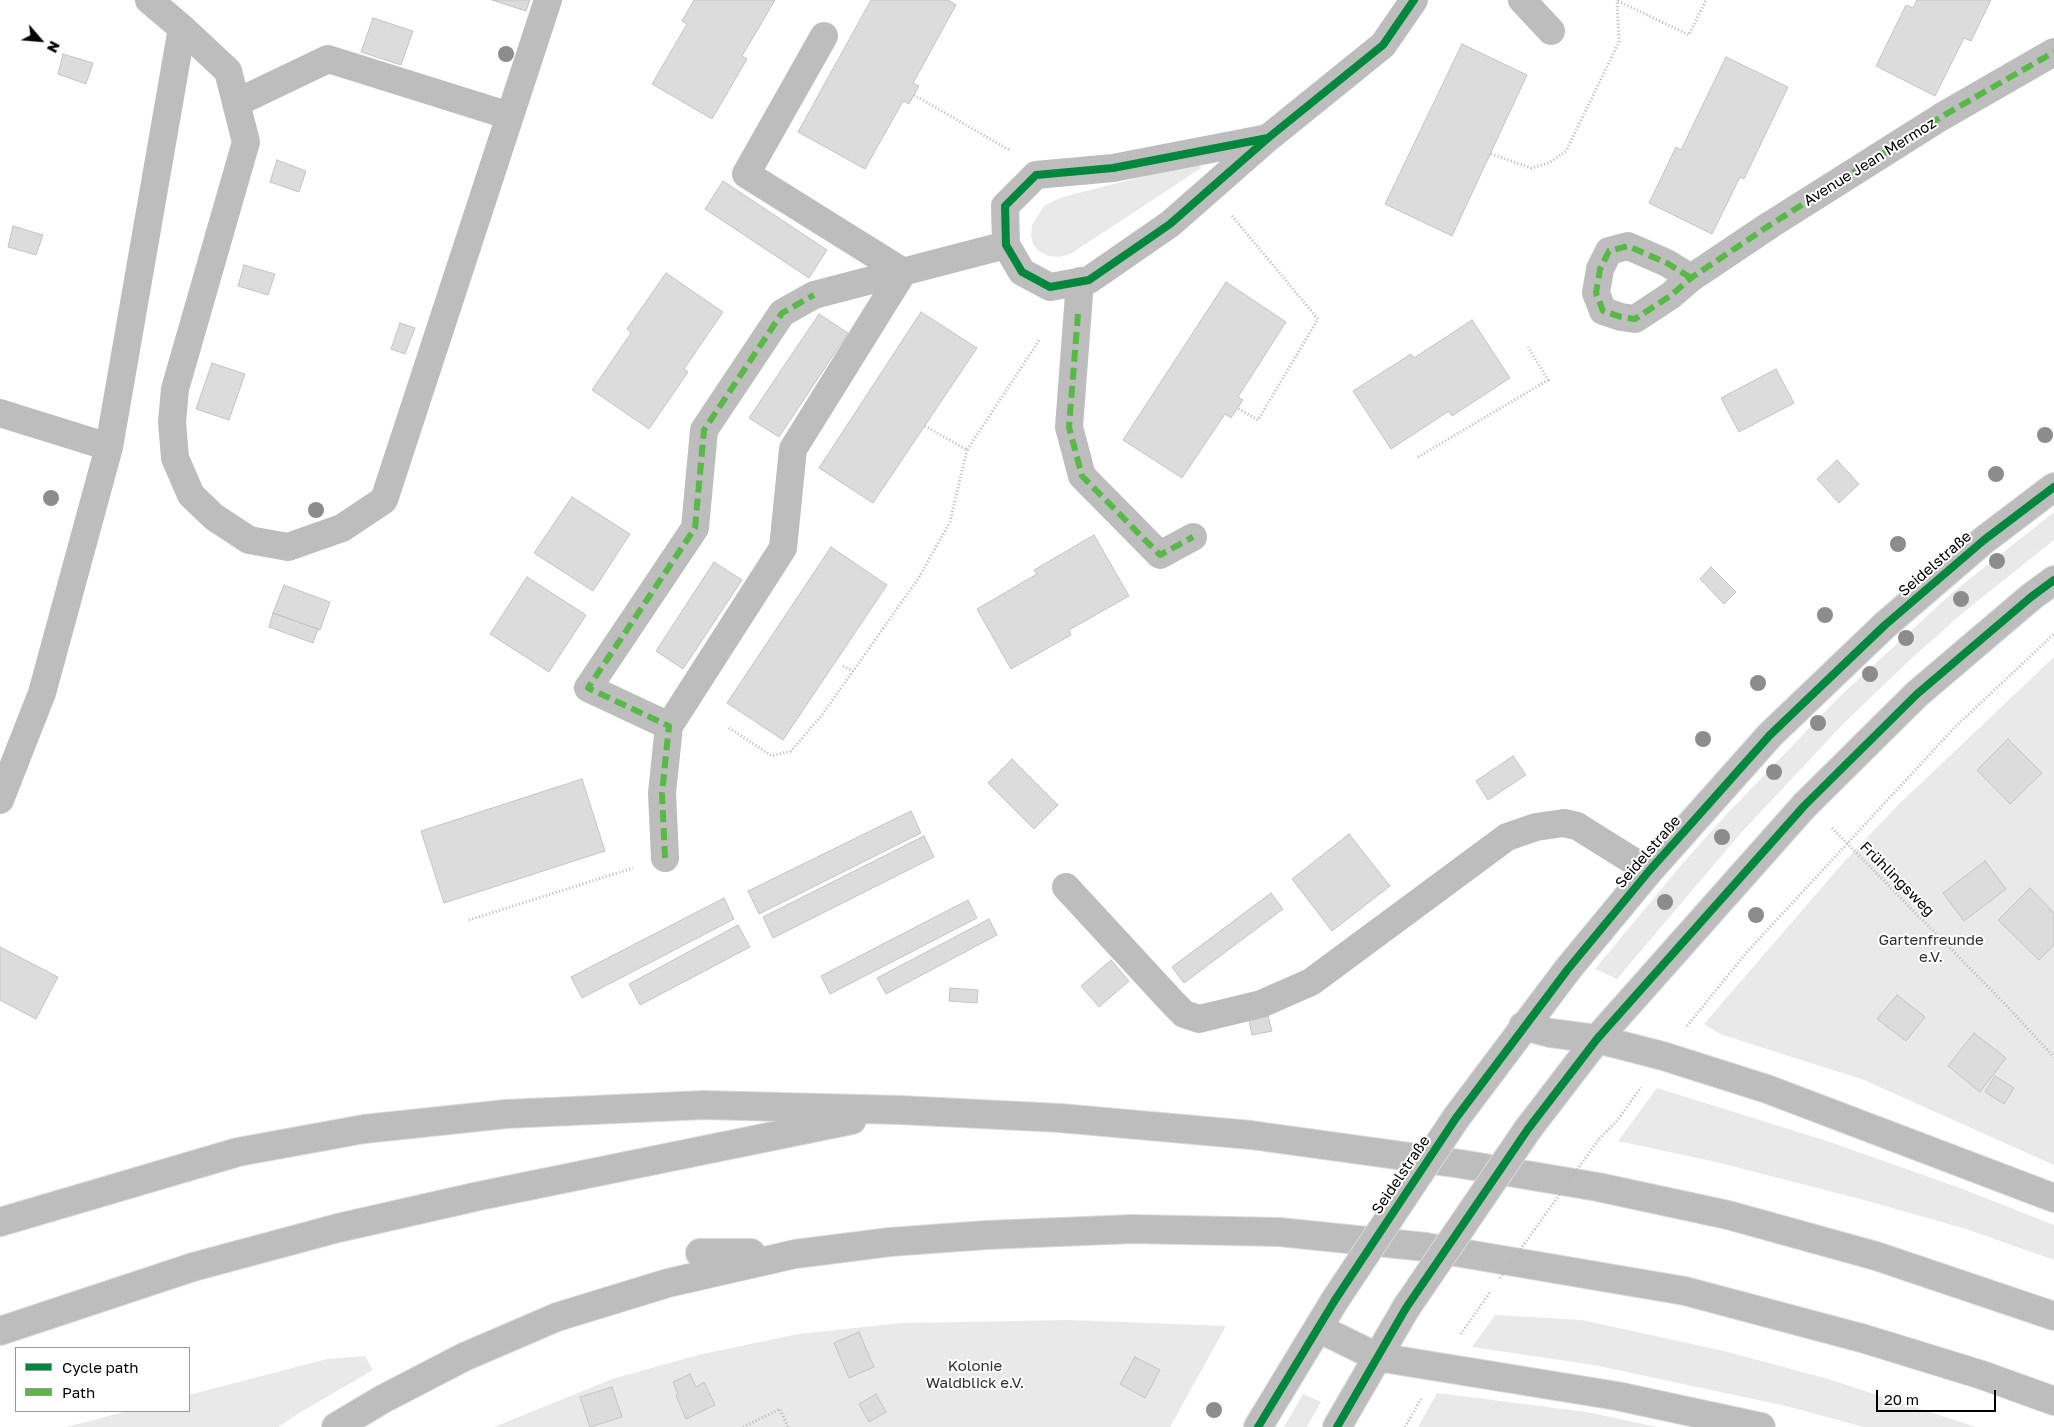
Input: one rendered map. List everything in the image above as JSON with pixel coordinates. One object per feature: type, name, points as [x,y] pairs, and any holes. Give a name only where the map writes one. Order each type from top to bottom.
[{"type":"main road","points":[[149,0],[228,71],[246,142],[175,388],[172,422],[175,458],[191,495],[214,517],[249,540],[288,547],[342,528],[384,500],[548,0]]},
{"type":"main road","points":[[1268,138],[1112,168],[1036,175],[1005,206],[1006,245],[1022,272],[1050,288],[1088,280],[1170,224],[1268,138],[1382,45],[1414,0]]},
{"type":"main road","points":[[1522,0],[1551,31]]},
{"type":"main road","points":[[0,800],[42,693],[109,447],[182,28]]},
{"type":"main road","points":[[824,36],[746,174],[903,272]]},
{"type":"main road","name":"Avenue Jean Mermoz","points":[[1691,278],[1778,220],[1941,117],[2054,52]]},
{"type":"main road","points":[[236,103],[328,59],[510,116]]},
{"type":"main road","points":[[669,726],[588,688],[695,528],[704,430],[782,313],[814,295],[1006,245]]},
{"type":"main road","points":[[665,858],[662,793],[669,726],[783,548],[793,449],[903,272]]},
{"type":"main road","points":[[1080,281],[1069,427],[1082,476],[1160,555],[1193,537]]},
{"type":"main road","points":[[0,413],[109,447]]},
{"type":"main road","name":"Seidelstraße","points":[[1258,1427],[1335,1300],[1456,1118],[1523,1026],[1649,871],[1770,734],[1885,625],[1984,540],[2054,487]]},
{"type":"main road","points":[[1337,1427],[1406,1308],[1528,1129],[1598,1039],[1804,806],[1917,694],[2031,597],[2054,580]]},
{"type":"main road","points":[[1066,887],[1184,1014],[1199,1019],[1261,1004],[1312,982],[1508,837],[1536,827],[1564,823],[1577,826],[1649,871]]},
{"type":"main road","points":[[1523,1026],[1598,1039],[1663,1056],[1767,1089],[2054,1198]]},
{"type":"main road","points":[[0,1222],[238,1152],[364,1129],[506,1114],[704,1105],[900,1110],[1060,1118],[1251,1135],[1461,1164],[1598,1187],[1728,1215],[1876,1256],[2054,1316]]},
{"type":"main road","points":[[0,1331],[193,1267],[338,1228],[479,1196],[900,1110]]},
{"type":"main road","points":[[336,1427],[383,1399],[464,1357],[557,1317],[668,1284],[795,1254],[900,1241],[1132,1229],[1279,1232],[1426,1247],[1592,1274],[1694,1294],[1865,1339],[1982,1375],[2054,1401]]},
{"type":"main road","points":[[700,1253],[795,1254]]},
{"type":"main road","points":[[1318,1328],[1377,1357],[1616,1396],[1761,1427]]},
{"type":"path","points":[[1491,154],[1531,168],[1549,163],[1566,151],[1618,42],[1617,0],[1689,35],[1706,0]]},
{"type":"path","points":[[914,95],[1022,157],[1036,175]]},
{"type":"path","points":[[1210,189],[1318,319],[1258,420],[1237,408]]},
{"type":"path","points":[[729,728],[772,756],[790,751],[822,715],[918,580],[950,522],[967,450],[1041,337]]},
{"type":"path","points":[[1418,458],[1548,380],[1528,347]]},
{"type":"path","points":[[925,426],[967,450]]},
{"type":"path","points":[[1497,1283],[1599,1139],[1617,1121],[1663,1056],[1747,952],[1954,728],[2054,634]]},
{"type":"path","points":[[843,666],[853,671]]},
{"type":"path","points":[[469,920],[665,858]]},
{"type":"path","points":[[1474,1314],[1494,1288]]},
{"type":"path","points":[[743,1427],[780,1409],[788,1427]]},
{"type":"green space","points":[[1192,164],[1199,165],[1201,168],[1072,253],[1060,257],[1048,256],[1039,251],[1033,244],[1031,236],[1032,225],[1044,206],[1060,198]]},
{"type":"green space","points":[[2054,512],[2054,540],[1965,611],[1913,657],[1843,724],[1740,834],[1617,979],[1595,969],[1683,863],[1725,816],[1838,698],[1952,593]]},
{"type":"green space","name":"Gartenfreunde e.V.","points":[[2054,657],[2054,1165],[1864,1080],[1720,1034],[1704,1024],[1843,863],[1898,805]]},
{"type":"green space","points":[[1657,1088],[1827,1141],[1960,1188],[2054,1225],[2054,1260],[1966,1229],[1864,1200],[1716,1162],[1618,1141]]},
{"type":"green space","points":[[1495,1315],[1582,1320],[1724,1351],[1825,1378],[1976,1427],[1864,1427],[1786,1406],[1594,1365],[1472,1347]]},
{"type":"green space","name":"Kolonie Waldblick e.V.","points":[[1070,1320],[1226,1326],[1170,1427],[494,1427],[612,1379],[698,1355],[798,1334],[902,1323]]},
{"type":"green space","points":[[365,1356],[373,1370],[278,1427],[66,1427],[124,1412],[190,1412],[190,1395],[327,1359]]},
{"type":"green space","points":[[1437,1393],[1587,1412],[1657,1427],[1418,1427]]},
{"type":"green space","points":[[1303,1394],[1321,1402],[1307,1427],[1284,1427]]},
{"type":"building","points":[[492,0],[530,0],[526,11]]},
{"type":"building","points":[[694,0],[775,0],[742,56],[747,59],[712,119],[652,84],[687,24],[682,21]]},
{"type":"building","points":[[871,0],[948,0],[956,5],[913,83],[919,86],[909,104],[903,101],[865,169],[798,132]]},
{"type":"building","points":[[1917,0],[1991,0],[1971,41],[1964,38],[1935,96],[1876,66],[1906,5],[1913,8]]},
{"type":"building","points":[[373,18],[413,31],[401,65],[361,52]]},
{"type":"building","points":[[1462,44],[1527,75],[1452,236],[1385,204]]},
{"type":"building","points":[[63,54],[93,63],[86,84],[58,74]]},
{"type":"building","points":[[1726,57],[1788,87],[1744,179],[1740,177],[1712,234],[1649,203],[1676,147],[1681,150]]},
{"type":"building","points":[[277,160],[306,171],[299,192],[270,182]]},
{"type":"building","points":[[723,181],[827,250],[809,278],[705,209]]},
{"type":"building","points":[[13,226],[43,235],[36,255],[8,247]]},
{"type":"building","points":[[244,265],[275,274],[268,295],[238,286]]},
{"type":"building","points":[[666,273],[723,312],[684,369],[688,372],[649,429],[592,390],[631,333],[627,329]]},
{"type":"building","points":[[1226,282],[1286,322],[1238,397],[1243,400],[1231,418],[1225,414],[1182,478],[1123,440]]},
{"type":"building","points":[[921,312],[977,348],[873,503],[819,468]]},
{"type":"building","points":[[819,314],[848,333],[779,437],[749,418]]},
{"type":"building","points":[[1472,320],[1510,378],[1452,416],[1449,411],[1391,449],[1353,391],[1411,354],[1414,358]]},
{"type":"building","points":[[400,323],[415,328],[405,354],[391,349]]},
{"type":"building","points":[[212,363],[245,374],[229,420],[196,409]]},
{"type":"building","points":[[1776,369],[1794,403],[1739,432],[1721,398]]},
{"type":"building","points":[[1837,460],[1859,484],[1839,503],[1817,479]]},
{"type":"building","points":[[572,497],[630,534],[593,591],[534,553]]},
{"type":"building","points":[[1094,535],[1129,596],[1069,630],[1071,635],[1011,669],[977,609],[1037,574],[1034,570]]},
{"type":"building","points":[[831,547],[887,585],[783,740],[727,703]]},
{"type":"building","points":[[714,562],[742,580],[683,669],[656,651]]},
{"type":"building","points":[[1711,567],[1736,592],[1724,604],[1700,579]]},
{"type":"building","points":[[527,577],[586,615],[549,672],[490,634]]},
{"type":"building","points":[[284,585],[330,602],[320,630],[273,613]]},
{"type":"building","points":[[273,613],[318,629],[313,643],[269,627]]},
{"type":"building","points":[[2008,739],[2042,773],[2010,804],[1977,770]]},
{"type":"building","points":[[1513,756],[1526,775],[1488,800],[1476,781]]},
{"type":"building","points":[[1012,759],[1058,805],[1034,829],[988,783]]},
{"type":"building","points":[[582,779],[605,851],[444,903],[421,831]]},
{"type":"building","points":[[911,811],[921,833],[759,914],[748,891]]},
{"type":"building","points":[[1349,834],[1390,886],[1332,931],[1292,879]]},
{"type":"building","points":[[924,836],[934,857],[773,938],[763,917]]},
{"type":"building","points":[[1985,861],[2006,889],[1964,921],[1943,893]]},
{"type":"building","points":[[2030,888],[2054,913],[2054,945],[2039,960],[1998,920]]},
{"type":"building","points":[[1271,893],[1283,909],[1184,983],[1172,967]]},
{"type":"building","points":[[724,898],[734,919],[582,998],[571,977]]},
{"type":"building","points":[[968,900],[977,918],[830,994],[821,976]]},
{"type":"building","points":[[989,919],[997,935],[886,994],[877,978]]},
{"type":"building","points":[[738,925],[750,947],[640,1005],[629,984]]},
{"type":"building","points":[[0,947],[58,977],[36,1019],[0,1000]]},
{"type":"building","points":[[1111,960],[1129,981],[1099,1007],[1081,986]]},
{"type":"building","points":[[950,988],[978,990],[977,1003],[949,1001]]},
{"type":"building","points":[[1897,995],[1925,1017],[1906,1041],[1877,1019]]},
{"type":"building","points":[[1267,1012],[1272,1031],[1252,1035],[1248,1016]]},
{"type":"building","points":[[1974,1033],[2006,1058],[1980,1092],[1948,1066]]},
{"type":"building","points":[[1995,1076],[2014,1088],[2004,1104],[1985,1092]]},
{"type":"building","points":[[859,1332],[874,1367],[849,1378],[834,1343]]},
{"type":"building","points":[[1135,1357],[1160,1370],[1145,1398],[1120,1384]]},
{"type":"building","points":[[690,1374],[696,1387],[704,1382],[715,1405],[686,1419],[673,1382]]},
{"type":"building","points":[[612,1387],[622,1417],[590,1427],[580,1397]]},
{"type":"building","points":[[876,1394],[886,1412],[869,1422],[859,1404]]},
{"type":"marked path","points":[[1691,278],[1667,263],[1628,246],[1609,251],[1600,269],[1596,293],[1603,311],[1635,319],[1670,296],[1691,278],[1770,225],[1941,117],[2054,52]]},
{"type":"marked path","points":[[665,858],[662,793],[669,726],[588,688],[695,528],[704,430],[782,313],[814,295]]},
{"type":"marked path","points":[[1078,314],[1069,427],[1082,476],[1160,555],[1193,537]]},
{"type":"cycle path","points":[[1268,138],[1113,168],[1036,175],[1005,206],[1006,245],[1022,272],[1050,287],[1089,280],[1170,224],[1268,138],[1383,45],[1414,0]]},
{"type":"cycle path","points":[[1258,1427],[1335,1300],[1456,1118],[1568,969],[1649,871],[1770,735],[1885,625],[1984,540],[2054,487]]},
{"type":"cycle path","points":[[1337,1427],[1406,1308],[1528,1129],[1597,1039],[1804,806],[1917,694],[2031,597],[2054,580]]}]
